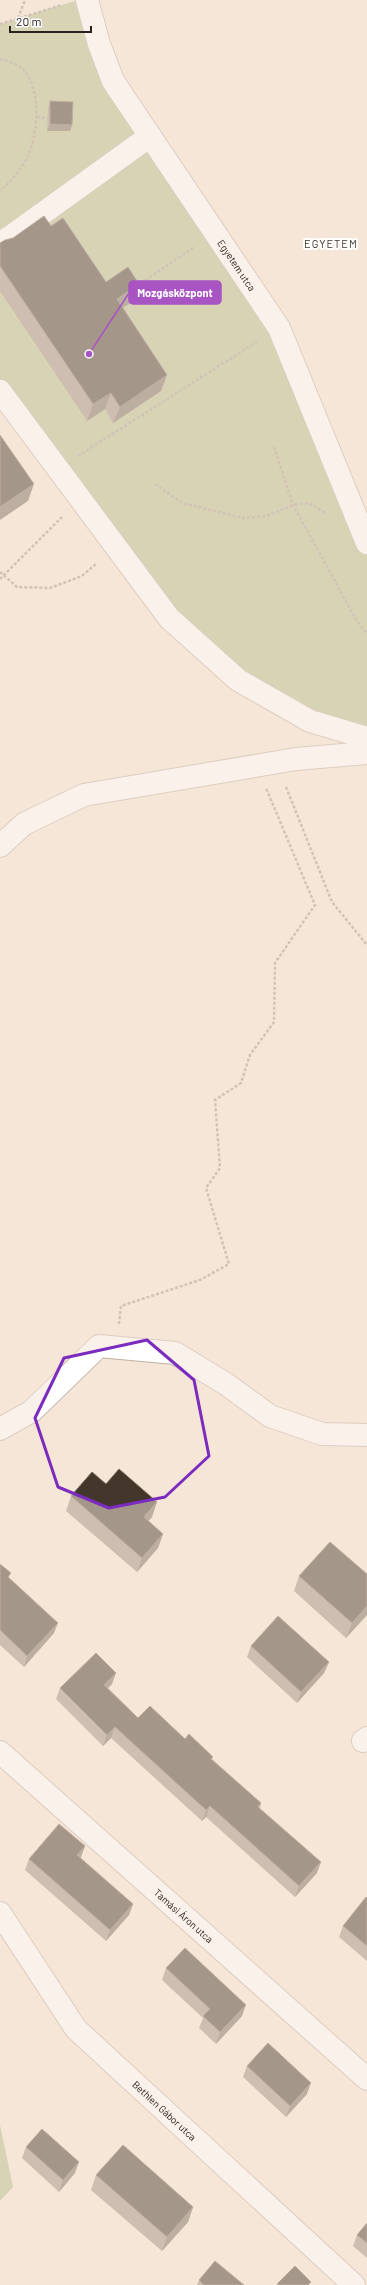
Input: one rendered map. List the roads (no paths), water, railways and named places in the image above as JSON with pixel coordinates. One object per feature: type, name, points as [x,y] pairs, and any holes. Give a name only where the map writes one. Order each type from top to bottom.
[{"type":"street","name":"Egyetem utca","points":[[87,0],[99,44],[113,81],[279,328],[367,543]]},
{"type":"street","points":[[0,244],[150,136]]},
{"type":"street","points":[[0,391],[169,618],[238,680],[310,721],[367,738]]},
{"type":"street","points":[[0,846],[24,824],[84,795],[266,764],[367,753]]},
{"type":"street","points":[[0,1429],[32,1411],[99,1346],[175,1353],[226,1384],[270,1416],[322,1434],[367,1435]]},
{"type":"street","name":"Tamási Áron utca","points":[[0,1752],[367,2079]]},
{"type":"street","name":"Bethlen Gábor utca","points":[[0,1914],[76,2029],[354,2285]]},
{"type":"place","name":"Mozgásközpont","points":[[89,354]]},
{"type":"district","name":"EGYETEM","points":[[331,244]]}]
